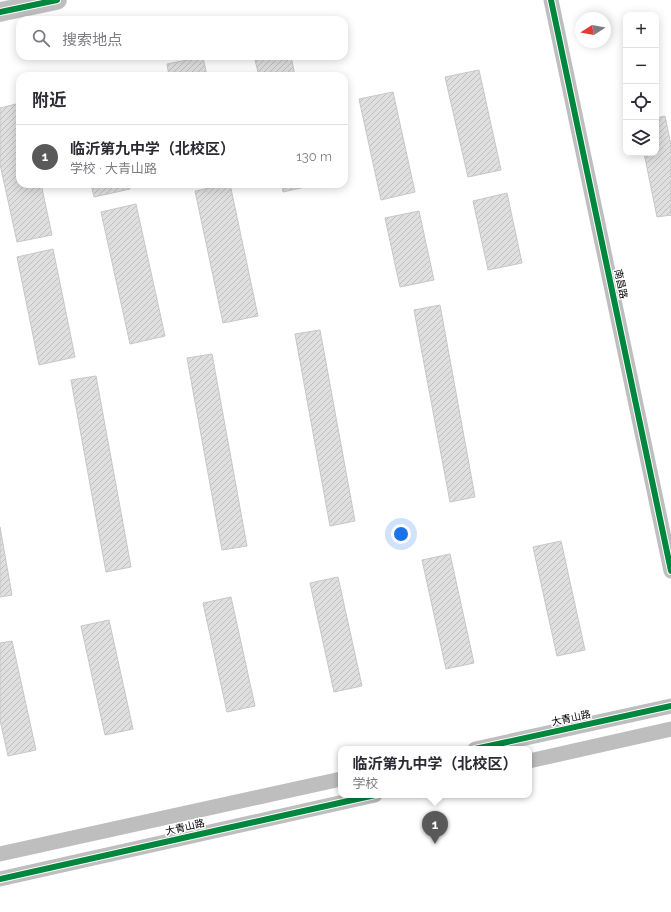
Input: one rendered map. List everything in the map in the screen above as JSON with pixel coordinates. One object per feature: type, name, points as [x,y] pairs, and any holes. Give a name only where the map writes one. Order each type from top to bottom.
[{"type":"main road","points":[[0,12],[57,0]]},
{"type":"street","name":"南昌路","points":[[551,0],[671,571]]},
{"type":"street","name":"大青山路","points":[[489,746],[671,706]]},
{"type":"street","points":[[532,759],[671,729]]},
{"type":"street","name":"大青山路","points":[[0,854],[338,780]]},
{"type":"street","name":"大青山路","points":[[0,879],[362,798]]},
{"type":"building","points":[[188,60],[204,60],[206,72],[168,72],[167,64]]},
{"type":"building","points":[[255,60],[292,60],[294,72],[258,72]]},
{"type":"building","points":[[479,70],[501,170],[468,177],[445,77]]},
{"type":"building","points":[[393,92],[415,192],[381,200],[359,99]]},
{"type":"building","points":[[16,104],[16,188],[42,188],[52,235],[17,242],[0,164],[0,108]]},
{"type":"building","points":[[665,116],[671,145],[671,215],[657,217],[645,156],[659,156],[659,117]]},
{"type":"building","points":[[92,188],[130,188],[130,189],[94,197]]},
{"type":"building","points":[[210,188],[231,188],[258,316],[223,323],[195,191]]},
{"type":"building","points":[[282,188],[300,188],[283,192]]},
{"type":"building","points":[[507,193],[522,263],[488,270],[473,201]]},
{"type":"building","points":[[136,204],[165,336],[130,344],[101,212]]},
{"type":"building","points":[[419,211],[434,280],[400,287],[385,218]]},
{"type":"building","points":[[53,249],[75,357],[39,365],[17,257]]},
{"type":"building","points":[[440,305],[475,497],[450,502],[414,310]]},
{"type":"building","points":[[320,330],[355,521],[330,526],[295,334]]},
{"type":"building","points":[[212,354],[247,546],[222,550],[187,358]]},
{"type":"building","points":[[96,376],[131,567],[106,572],[71,380]]},
{"type":"building","points":[[0,527],[12,595],[0,597]]},
{"type":"building","points":[[561,541],[585,650],[557,656],[533,547]]},
{"type":"building","points":[[450,554],[474,663],[446,669],[422,560]]},
{"type":"building","points":[[338,577],[362,686],[334,692],[310,583]]},
{"type":"building","points":[[231,597],[255,706],[227,712],[203,603]]},
{"type":"building","points":[[109,620],[133,729],[105,735],[81,626]]},
{"type":"building","points":[[12,641],[36,750],[8,756],[0,720],[0,643]]},
{"type":"cycle path","points":[[0,12],[57,0]]},
{"type":"cycle path","points":[[551,0],[671,571]]},
{"type":"cycle path","points":[[489,746],[671,706]]},
{"type":"cycle path","points":[[0,879],[362,798]]},
{"type":"place","name":"临沂第九中学（北校区）","points":[[435,844]]}]
